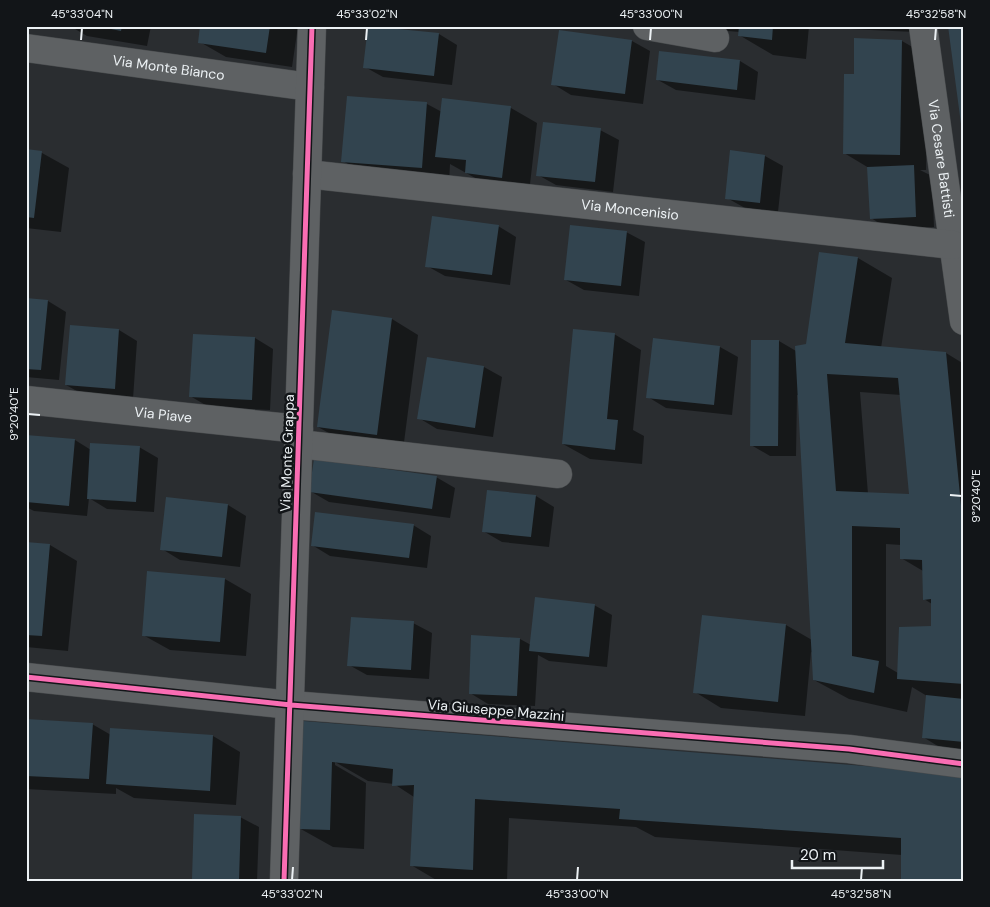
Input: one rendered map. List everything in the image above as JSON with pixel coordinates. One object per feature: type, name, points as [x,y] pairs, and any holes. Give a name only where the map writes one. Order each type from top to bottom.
[{"type":"street","name":"Via Monte Grappa","points":[[284,881],[312,26]]},
{"type":"street","points":[[647,26],[715,38]]},
{"type":"street","name":"Via Cesare Battisti","points":[[923,26],[964,322]]},
{"type":"street","name":"Via Monte Bianco","points":[[26,48],[310,87]]},
{"type":"street","name":"Via Moncenisio","points":[[307,174],[953,245]]},
{"type":"street","name":"Via Piave","points":[[26,400],[299,436],[558,474]]},
{"type":"street","name":"Via Giuseppe Mazzini","points":[[26,677],[291,704],[849,749],[964,764]]},
{"type":"building","points":[[96,26],[122,26],[121,31]]},
{"type":"building","points":[[200,26],[270,26],[266,53],[198,43]]},
{"type":"building","points":[[368,26],[439,33],[434,76],[363,68]]},
{"type":"building","points":[[739,26],[773,26],[772,40],[738,36]]},
{"type":"building","points":[[948,26],[964,26],[964,139],[963,139]]},
{"type":"building","points":[[559,30],[632,40],[625,94],[551,85]]},
{"type":"building","points":[[854,38],[902,40],[900,155],[843,154],[844,74],[854,74]]},
{"type":"building","points":[[659,51],[740,60],[737,90],[656,80]]},
{"type":"building","points":[[347,96],[427,102],[422,168],[341,162]]},
{"type":"building","points":[[442,98],[511,106],[502,178],[465,173],[466,160],[435,157]]},
{"type":"building","points":[[543,122],[601,128],[595,182],[536,176]]},
{"type":"building","points":[[26,149],[42,151],[34,218],[26,217]]},
{"type":"building","points":[[730,150],[765,155],[760,203],[725,199]]},
{"type":"building","points":[[914,165],[916,217],[870,219],[867,167]]},
{"type":"building","points":[[432,216],[499,225],[492,275],[425,267]]},
{"type":"building","points":[[570,225],[627,231],[621,286],[564,280]]},
{"type":"building","points":[[819,252],[858,257],[845,343],[946,352],[964,536],[964,684],[897,679],[899,627],[931,626],[931,599],[923,600],[922,560],[900,559],[900,528],[852,526],[852,656],[879,661],[874,693],[813,680],[795,346],[806,344]],"holes":[[[827,374],[898,378],[909,494],[836,491]]]},
{"type":"building","points":[[26,298],[48,300],[41,370],[26,369]]},
{"type":"building","points":[[332,310],[392,318],[377,435],[317,427]]},
{"type":"building","points":[[70,325],[119,329],[115,389],[65,385]]},
{"type":"building","points":[[573,329],[615,333],[607,419],[618,420],[615,450],[562,444]]},
{"type":"building","points":[[193,334],[255,337],[252,400],[189,397]]},
{"type":"building","points":[[653,338],[720,346],[714,405],[646,398]]},
{"type":"building","points":[[751,340],[779,340],[778,446],[750,446]]},
{"type":"building","points":[[427,357],[484,366],[475,428],[417,419]]},
{"type":"building","points":[[26,435],[75,439],[69,506],[26,502]]},
{"type":"building","points":[[90,443],[140,446],[136,502],[87,499]]},
{"type":"building","points":[[314,459],[437,476],[432,509],[309,492]]},
{"type":"building","points":[[487,490],[536,495],[531,537],[482,532]]},
{"type":"building","points":[[166,497],[228,504],[222,557],[160,550]]},
{"type":"building","points":[[315,512],[414,524],[409,558],[311,546]]},
{"type":"building","points":[[26,542],[50,544],[42,636],[26,635]]},
{"type":"building","points":[[147,571],[225,578],[220,642],[142,636]]},
{"type":"building","points":[[535,597],[595,604],[589,657],[529,651]]},
{"type":"building","points":[[702,615],[786,624],[778,702],[693,693]]},
{"type":"building","points":[[351,617],[414,621],[411,670],[347,666]]},
{"type":"building","points":[[471,635],[520,638],[517,696],[469,694]]},
{"type":"building","points":[[926,695],[964,699],[964,742],[922,738]]},
{"type":"building","points":[[26,719],[93,723],[89,779],[26,776]]},
{"type":"building","points":[[303,721],[964,774],[964,881],[901,881],[901,838],[619,819],[620,809],[475,799],[473,870],[410,866],[414,785],[392,786],[393,769],[332,762],[330,830],[298,829]]},
{"type":"building","points":[[110,728],[213,735],[210,791],[106,784]]},
{"type":"building","points":[[194,814],[241,816],[239,881],[192,879]]},
{"type":"cycle path","points":[[284,881],[312,26]]},
{"type":"cycle path","points":[[26,677],[291,705],[849,749],[964,764]]}]
